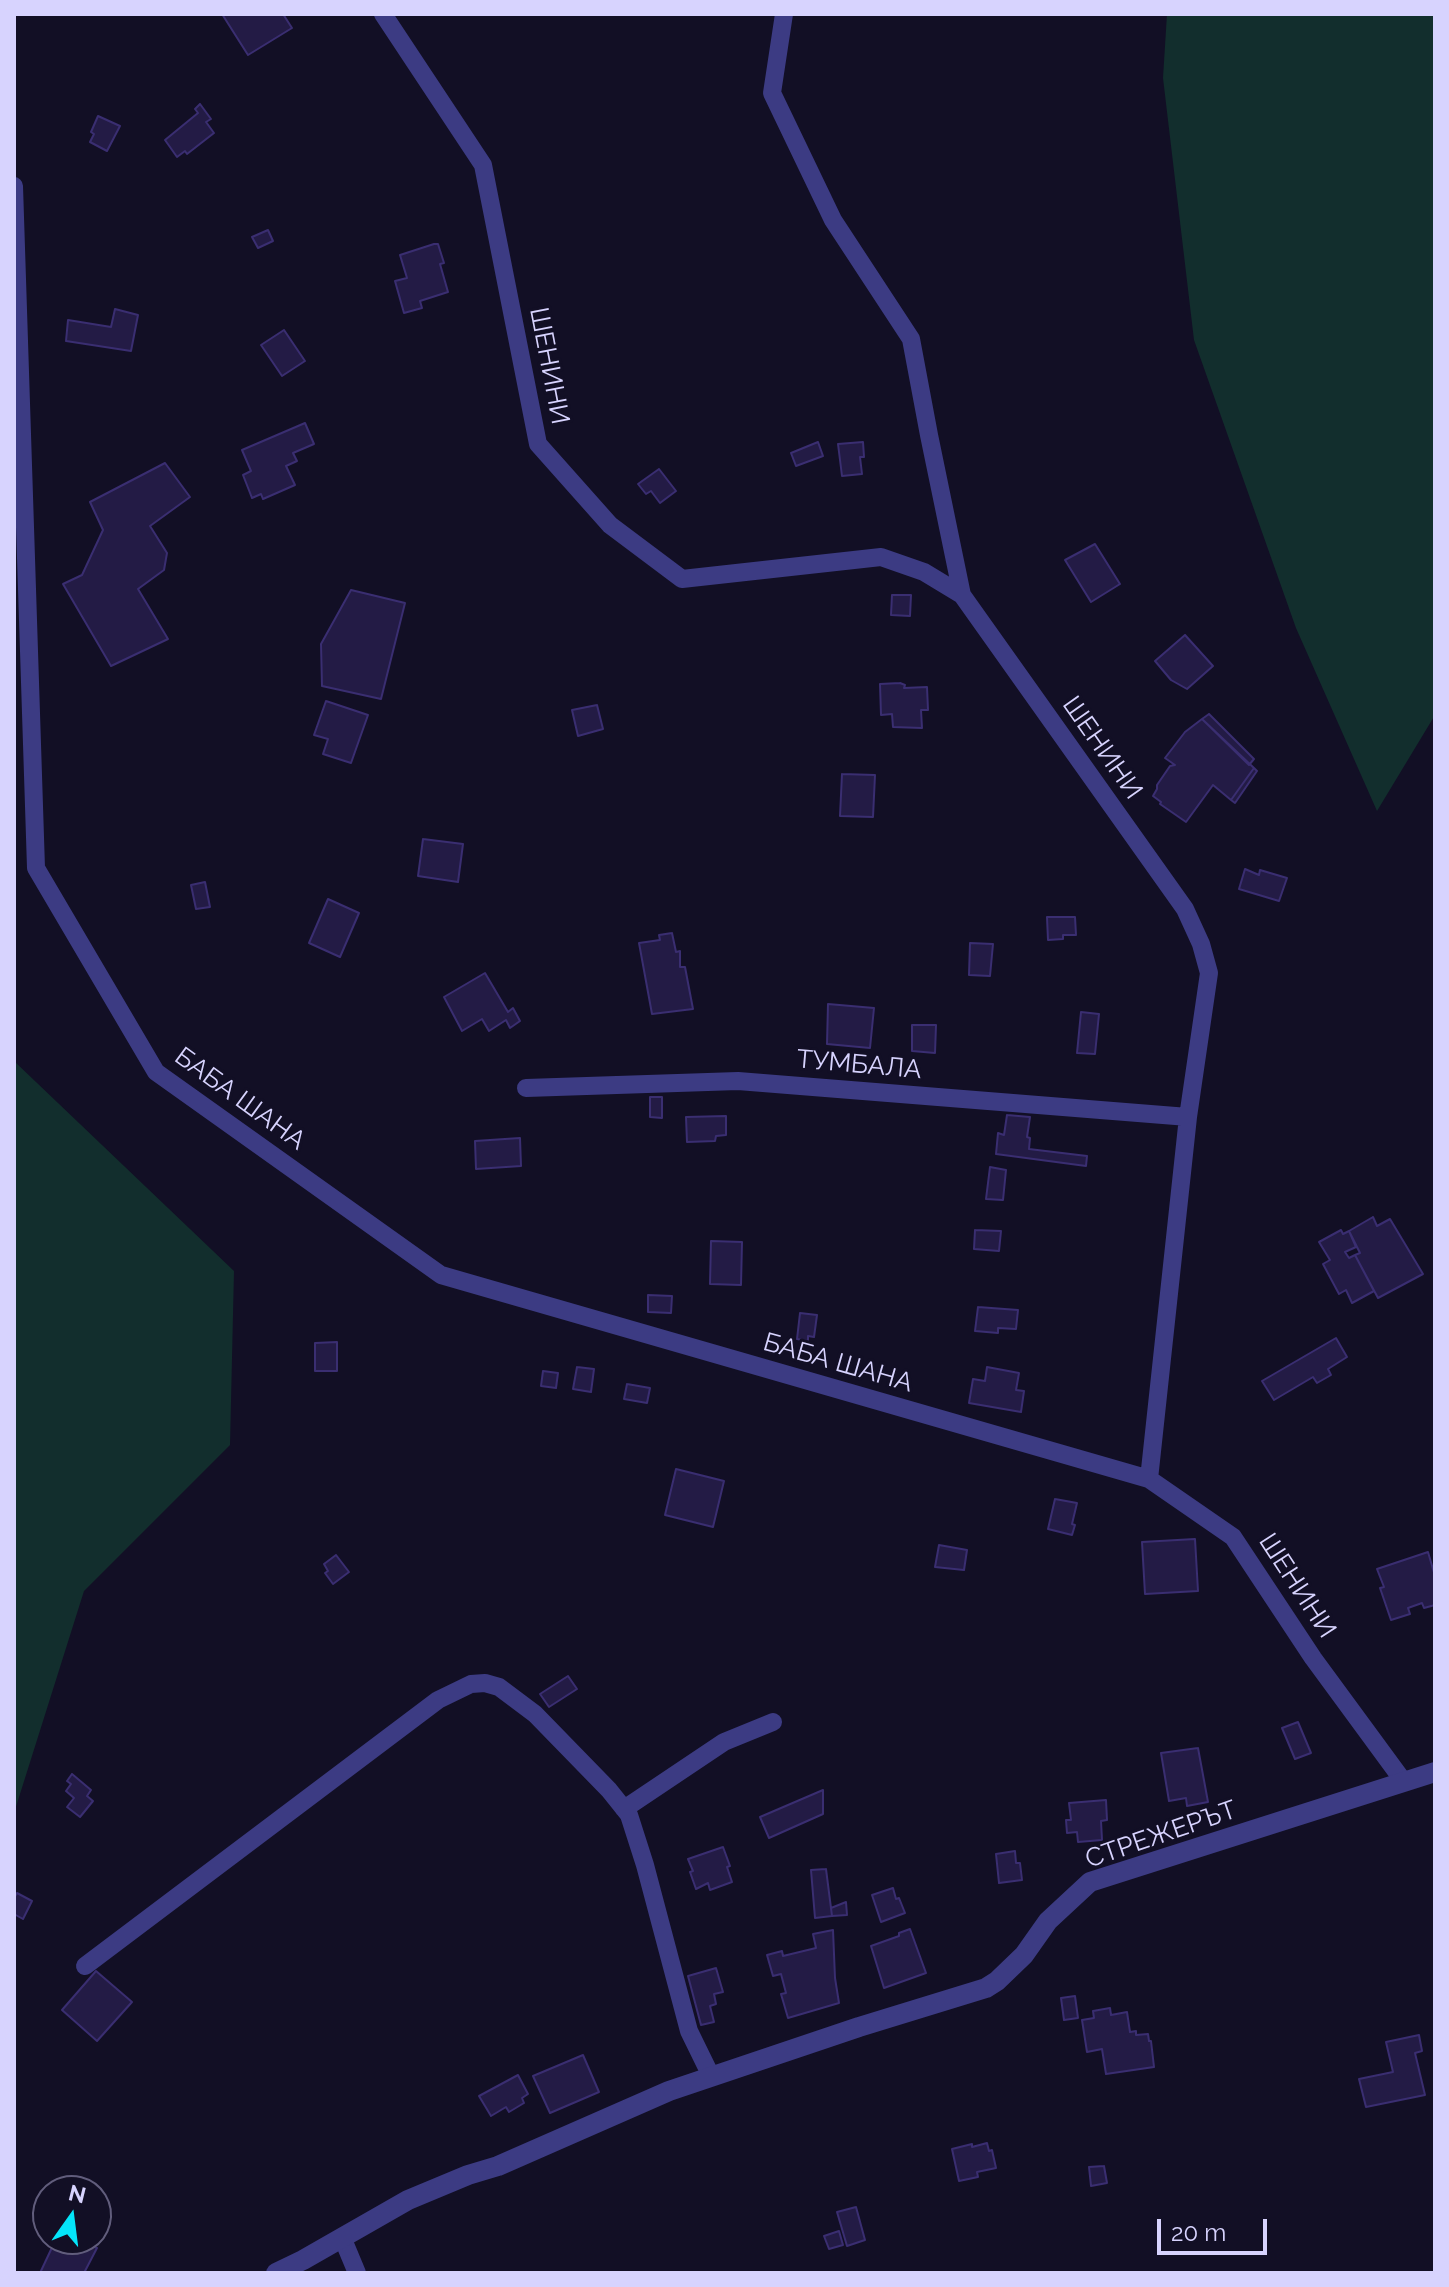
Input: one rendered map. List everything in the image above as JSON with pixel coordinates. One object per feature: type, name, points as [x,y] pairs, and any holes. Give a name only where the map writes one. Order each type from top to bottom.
[{"type":"street","name":"СТРЕЖЕРЪТ","points":[[276,2273],[408,2200],[509,2162],[669,2091],[986,1988],[1024,1955],[1048,1921],[1090,1882],[1435,1772]]},
{"type":"lane","name":"ШЕНИНИ","points":[[383,14],[483,165],[538,444],[610,525],[682,579],[881,557],[924,572],[962,595],[1185,909],[1201,944],[1209,973],[1188,1117],[1149,1479],[1233,1537],[1313,1658],[1404,1782]]},
{"type":"lane","points":[[784,14],[772,93],[833,220],[911,339],[962,595]]},
{"type":"lane","name":"БАБА ШАНА","points":[[14,186],[36,868],[156,1072],[441,1275],[1149,1479]]},
{"type":"lane","name":"ТУМБАЛА","points":[[526,1088],[738,1081],[1188,1117]]},
{"type":"lane","points":[[85,1966],[438,1700],[471,1684],[485,1683],[499,1687],[526,1707],[624,1809],[634,1828],[645,1865],[689,2031],[711,2076]]},
{"type":"lane","points":[[624,1809],[724,1742],[773,1722]]},
{"type":"lane","points":[[342,2237],[357,2273]]},
{"type":"green space","points":[[1167,14],[1435,14],[1435,715],[1377,811],[1296,628],[1194,340],[1163,78]]},
{"type":"green space","points":[[14,1061],[234,1271],[230,1445],[84,1591],[14,1813]]},
{"type":"building","points":[[222,14],[283,14],[292,28],[248,55]]},
{"type":"building","points":[[200,104],[211,119],[206,122],[214,133],[187,154],[185,151],[177,157],[165,140],[198,113],[195,109]]},
{"type":"building","points":[[98,116],[120,126],[107,151],[90,142]]},
{"type":"building","points":[[268,230],[273,241],[258,248],[252,237]]},
{"type":"building","points":[[438,244],[444,263],[440,264],[448,292],[420,301],[422,308],[404,313],[395,281],[407,278],[400,255]]},
{"type":"building","points":[[115,309],[138,315],[131,351],[66,341],[68,320],[111,327]]},
{"type":"building","points":[[284,330],[305,361],[282,376],[261,345]]},
{"type":"building","points":[[305,423],[314,444],[293,453],[297,461],[286,466],[295,485],[263,499],[261,494],[252,498],[243,475],[251,471],[242,450]]},
{"type":"building","points":[[818,442],[823,456],[796,466],[791,453]]},
{"type":"building","points":[[863,442],[864,457],[860,457],[862,474],[842,476],[838,444]]},
{"type":"building","points":[[165,463],[190,497],[150,526],[167,553],[164,570],[138,589],[168,639],[111,666],[63,584],[82,575],[103,530],[90,502]]},
{"type":"building","points":[[659,469],[676,491],[660,503],[651,491],[646,494],[638,484]]},
{"type":"building","points":[[1095,544],[1120,584],[1091,602],[1065,560]]},
{"type":"building","points":[[351,590],[405,603],[381,699],[322,686],[321,644]]},
{"type":"building","points":[[892,595],[911,595],[910,616],[891,615]]},
{"type":"building","points":[[1185,635],[1213,666],[1187,689],[1171,680],[1155,661]]},
{"type":"building","points":[[880,684],[905,685],[904,688],[927,687],[928,710],[921,710],[922,728],[893,727],[892,714],[881,715]]},
{"type":"building","points":[[326,701],[368,715],[351,763],[323,754],[328,739],[314,735]]},
{"type":"building","points":[[597,705],[603,729],[578,736],[572,710]]},
{"type":"building","points":[[1209,714],[1254,759],[1249,765],[1202,719]]},
{"type":"building","points":[[1202,719],[1254,768],[1231,800],[1213,785],[1186,822],[1153,796],[1170,766],[1175,765],[1165,758],[1185,732]]},
{"type":"building","points":[[1254,768],[1257,771],[1235,803],[1231,800]]},
{"type":"building","points":[[842,774],[875,775],[873,817],[840,816]]},
{"type":"building","points":[[423,839],[463,844],[458,882],[418,876]]},
{"type":"building","points":[[1245,869],[1259,875],[1260,870],[1287,878],[1279,901],[1239,889]]},
{"type":"building","points":[[205,882],[210,907],[196,909],[191,885]]},
{"type":"building","points":[[328,899],[359,913],[340,957],[309,943]]},
{"type":"building","points":[[1047,917],[1075,917],[1076,935],[1048,940]]},
{"type":"building","points":[[672,933],[676,952],[680,951],[680,967],[685,967],[693,1009],[652,1014],[639,943],[660,940],[659,935]]},
{"type":"building","points":[[970,943],[993,944],[990,976],[969,975]]},
{"type":"building","points":[[485,973],[508,1012],[513,1008],[520,1021],[510,1028],[506,1020],[489,1031],[482,1019],[462,1031],[444,997]]},
{"type":"building","points":[[828,1004],[874,1008],[870,1048],[827,1044]]},
{"type":"building","points":[[1081,1012],[1099,1014],[1095,1054],[1077,1053]]},
{"type":"building","points":[[912,1025],[936,1025],[935,1053],[912,1051]]},
{"type":"building","points":[[650,1097],[662,1097],[662,1118],[650,1117]]},
{"type":"building","points":[[1007,1115],[1030,1117],[1029,1149],[1087,1156],[1086,1166],[996,1154],[998,1133],[1004,1135]]},
{"type":"building","points":[[726,1116],[726,1135],[716,1136],[715,1141],[687,1142],[686,1117]]},
{"type":"building","points":[[520,1138],[521,1166],[476,1169],[475,1141]]},
{"type":"building","points":[[990,1167],[1006,1170],[1003,1200],[986,1199]]},
{"type":"building","points":[[1373,1217],[1377,1226],[1390,1219],[1423,1274],[1378,1298],[1355,1255],[1360,1253],[1349,1231]]},
{"type":"building","points":[[975,1230],[1001,1231],[999,1251],[974,1249]]},
{"type":"building","points":[[1341,1230],[1343,1234],[1349,1231],[1356,1247],[1345,1252],[1349,1258],[1355,1255],[1374,1291],[1352,1303],[1346,1290],[1339,1294],[1323,1264],[1330,1260],[1319,1242]]},
{"type":"building","points":[[711,1241],[742,1242],[741,1285],[710,1284]]},
{"type":"building","points":[[648,1295],[672,1296],[671,1313],[648,1312]]},
{"type":"building","points":[[978,1307],[1018,1310],[1016,1329],[998,1328],[998,1333],[975,1331]]},
{"type":"building","points":[[800,1313],[817,1315],[814,1337],[808,1336],[808,1341],[797,1339]]},
{"type":"building","points":[[1336,1338],[1347,1357],[1328,1369],[1331,1375],[1317,1383],[1313,1377],[1274,1400],[1262,1381]]},
{"type":"building","points":[[337,1342],[337,1371],[315,1371],[315,1343]]},
{"type":"building","points":[[577,1367],[594,1369],[591,1392],[573,1389]]},
{"type":"building","points":[[987,1367],[1019,1373],[1016,1390],[1024,1391],[1021,1412],[969,1403],[973,1379],[985,1381]]},
{"type":"building","points":[[543,1371],[558,1373],[556,1388],[541,1386]]},
{"type":"building","points":[[627,1384],[650,1388],[647,1403],[624,1399]]},
{"type":"building","points":[[676,1469],[724,1481],[713,1527],[665,1515]]},
{"type":"building","points":[[1055,1499],[1077,1503],[1072,1535],[1048,1529]]},
{"type":"building","points":[[1195,1539],[1198,1591],[1145,1594],[1142,1542]]},
{"type":"building","points":[[939,1545],[967,1550],[964,1570],[935,1567]]},
{"type":"building","points":[[1428,1552],[1435,1576],[1435,1605],[1424,1608],[1422,1603],[1408,1608],[1410,1614],[1391,1620],[1377,1569]]},
{"type":"building","points":[[336,1555],[349,1572],[333,1584],[325,1573],[328,1571],[324,1564]]},
{"type":"building","points":[[568,1676],[577,1689],[549,1707],[540,1694]]},
{"type":"building","points":[[1298,1722],[1311,1753],[1295,1759],[1282,1728]]},
{"type":"building","points":[[1198,1748],[1208,1802],[1187,1806],[1186,1798],[1169,1801],[1161,1753]]},
{"type":"building","points":[[72,1774],[91,1790],[87,1796],[93,1801],[80,1817],[67,1807],[74,1798],[66,1791]]},
{"type":"building","points":[[823,1790],[823,1814],[769,1838],[760,1817]]},
{"type":"building","points":[[1106,1800],[1107,1820],[1101,1821],[1102,1840],[1078,1842],[1077,1832],[1067,1833],[1066,1820],[1071,1820],[1069,1803]]},
{"type":"building","points":[[723,1847],[732,1882],[710,1890],[708,1883],[696,1889],[688,1859]]},
{"type":"building","points":[[1015,1851],[1022,1880],[999,1883],[996,1854]]},
{"type":"building","points":[[826,1869],[832,1916],[815,1918],[811,1870]]},
{"type":"building","points":[[893,1888],[905,1913],[881,1922],[872,1895]]},
{"type":"building","points":[[17,1893],[32,1901],[23,1919],[14,1914]]},
{"type":"building","points":[[846,1902],[847,1915],[832,1916],[831,1908]]},
{"type":"building","points":[[910,1929],[926,1973],[884,1988],[871,1946]]},
{"type":"building","points":[[833,1930],[839,2003],[788,2018],[781,1994],[786,1993],[781,1974],[773,1976],[767,1955],[782,1951],[783,1956],[816,1948],[813,1934]]},
{"type":"building","points":[[716,1968],[723,1992],[714,1994],[716,2004],[710,2006],[714,2022],[701,2025],[688,1976]]},
{"type":"building","points":[[96,1971],[132,2002],[97,2041],[62,2010]]},
{"type":"building","points":[[1075,1996],[1078,2018],[1064,2020],[1061,1998]]},
{"type":"building","points":[[1110,2008],[1111,2015],[1127,2012],[1130,2032],[1148,2034],[1154,2067],[1106,2074],[1102,2049],[1087,2052],[1082,2020],[1094,2018],[1093,2011]]},
{"type":"building","points":[[1419,2035],[1422,2051],[1415,2053],[1425,2095],[1366,2107],[1359,2079],[1393,2072],[1386,2042]]},
{"type":"building","points":[[583,2055],[599,2092],[550,2113],[533,2076]]},
{"type":"building","points":[[518,2075],[528,2094],[522,2098],[524,2103],[509,2112],[506,2107],[491,2116],[479,2096]]},
{"type":"building","points":[[987,2143],[996,2168],[977,2172],[978,2177],[959,2181],[952,2149]]},
{"type":"building","points":[[1104,2166],[1107,2183],[1091,2186],[1089,2167]]},
{"type":"building","points":[[856,2207],[865,2240],[847,2246],[837,2212]]},
{"type":"building","points":[[839,2231],[843,2245],[829,2249],[824,2236]]},
{"type":"building","points":[[48,2255],[93,2255],[84,2273],[40,2273]]}]
